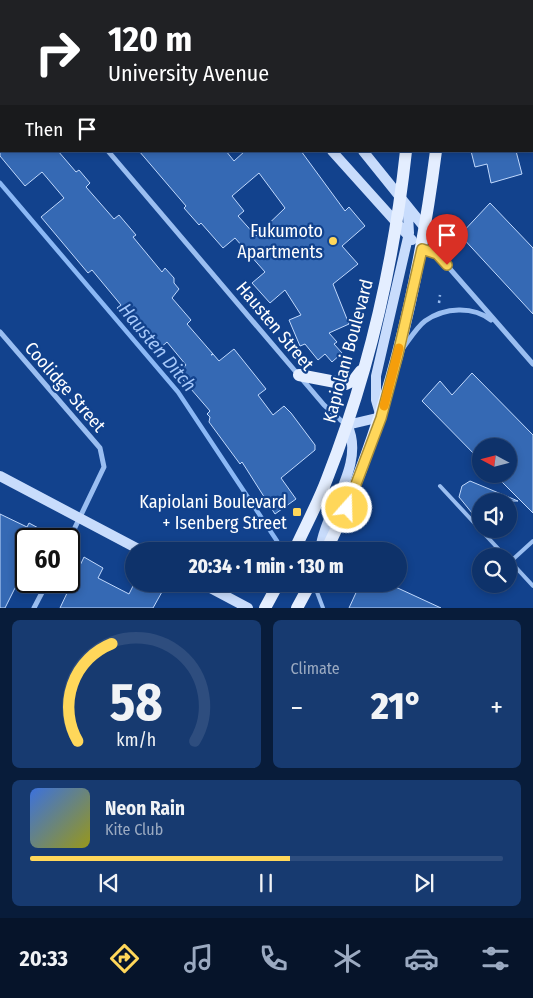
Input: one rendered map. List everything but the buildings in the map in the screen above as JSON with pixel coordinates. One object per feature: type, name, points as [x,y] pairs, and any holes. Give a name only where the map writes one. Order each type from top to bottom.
[{"type":"main road","points":[[333,152],[396,225],[422,249]]},
{"type":"main road","points":[[364,152],[425,228]]},
{"type":"main road","name":"Kapiolani Boulevard","points":[[298,542],[327,480],[346,425],[362,369],[383,290],[396,225],[406,152]]},
{"type":"main road","points":[[330,542],[347,508],[381,418],[422,249],[436,152]]},
{"type":"main road","points":[[381,418],[376,400],[376,376],[408,237],[409,221],[400,198]]},
{"type":"main road","points":[[299,375],[346,384],[354,380],[362,369]]},
{"type":"main road","points":[[323,542],[352,454],[352,436],[346,425],[381,418]]},
{"type":"main road","points":[[0,476],[125,542]]},
{"type":"main road","points":[[218,592],[248,608]]},
{"type":"main road","points":[[265,608],[274,592]]},
{"type":"main road","points":[[295,606],[305,592]]},
{"type":"street","name":"Hausten Street","points":[[109,152],[324,405],[346,425]]},
{"type":"street","points":[[425,228],[437,254],[533,364]]},
{"type":"street","points":[[422,249],[437,254]]},
{"type":"street","points":[[398,354],[425,321],[446,312],[470,309],[482,313],[501,329]]},
{"type":"street","name":"Coolidge Street","points":[[0,332],[100,448],[104,467],[75,528]]},
{"type":"street","points":[[34,608],[42,593]]},
{"type":"lane","points":[[440,486],[498,548]]},
{"type":"lane","points":[[517,555],[533,541]]},
{"type":"lane","points":[[517,569],[533,586]]},
{"type":"lane","points":[[317,592],[323,608]]},
{"type":"waterway","name":"Hausten Ditch","points":[[0,183],[178,392],[277,541]]},
{"type":"slow traffic","points":[[384,406],[399,348]]},
{"type":"place","name":"Fukumoto Apartments","points":[[333,241]]},
{"type":"place","name":"Kapiolani Boulevard + Isenberg Street","points":[[297,512]]},
{"type":"route","points":[[347,508],[381,418],[422,249],[437,254],[447,265]]}]
